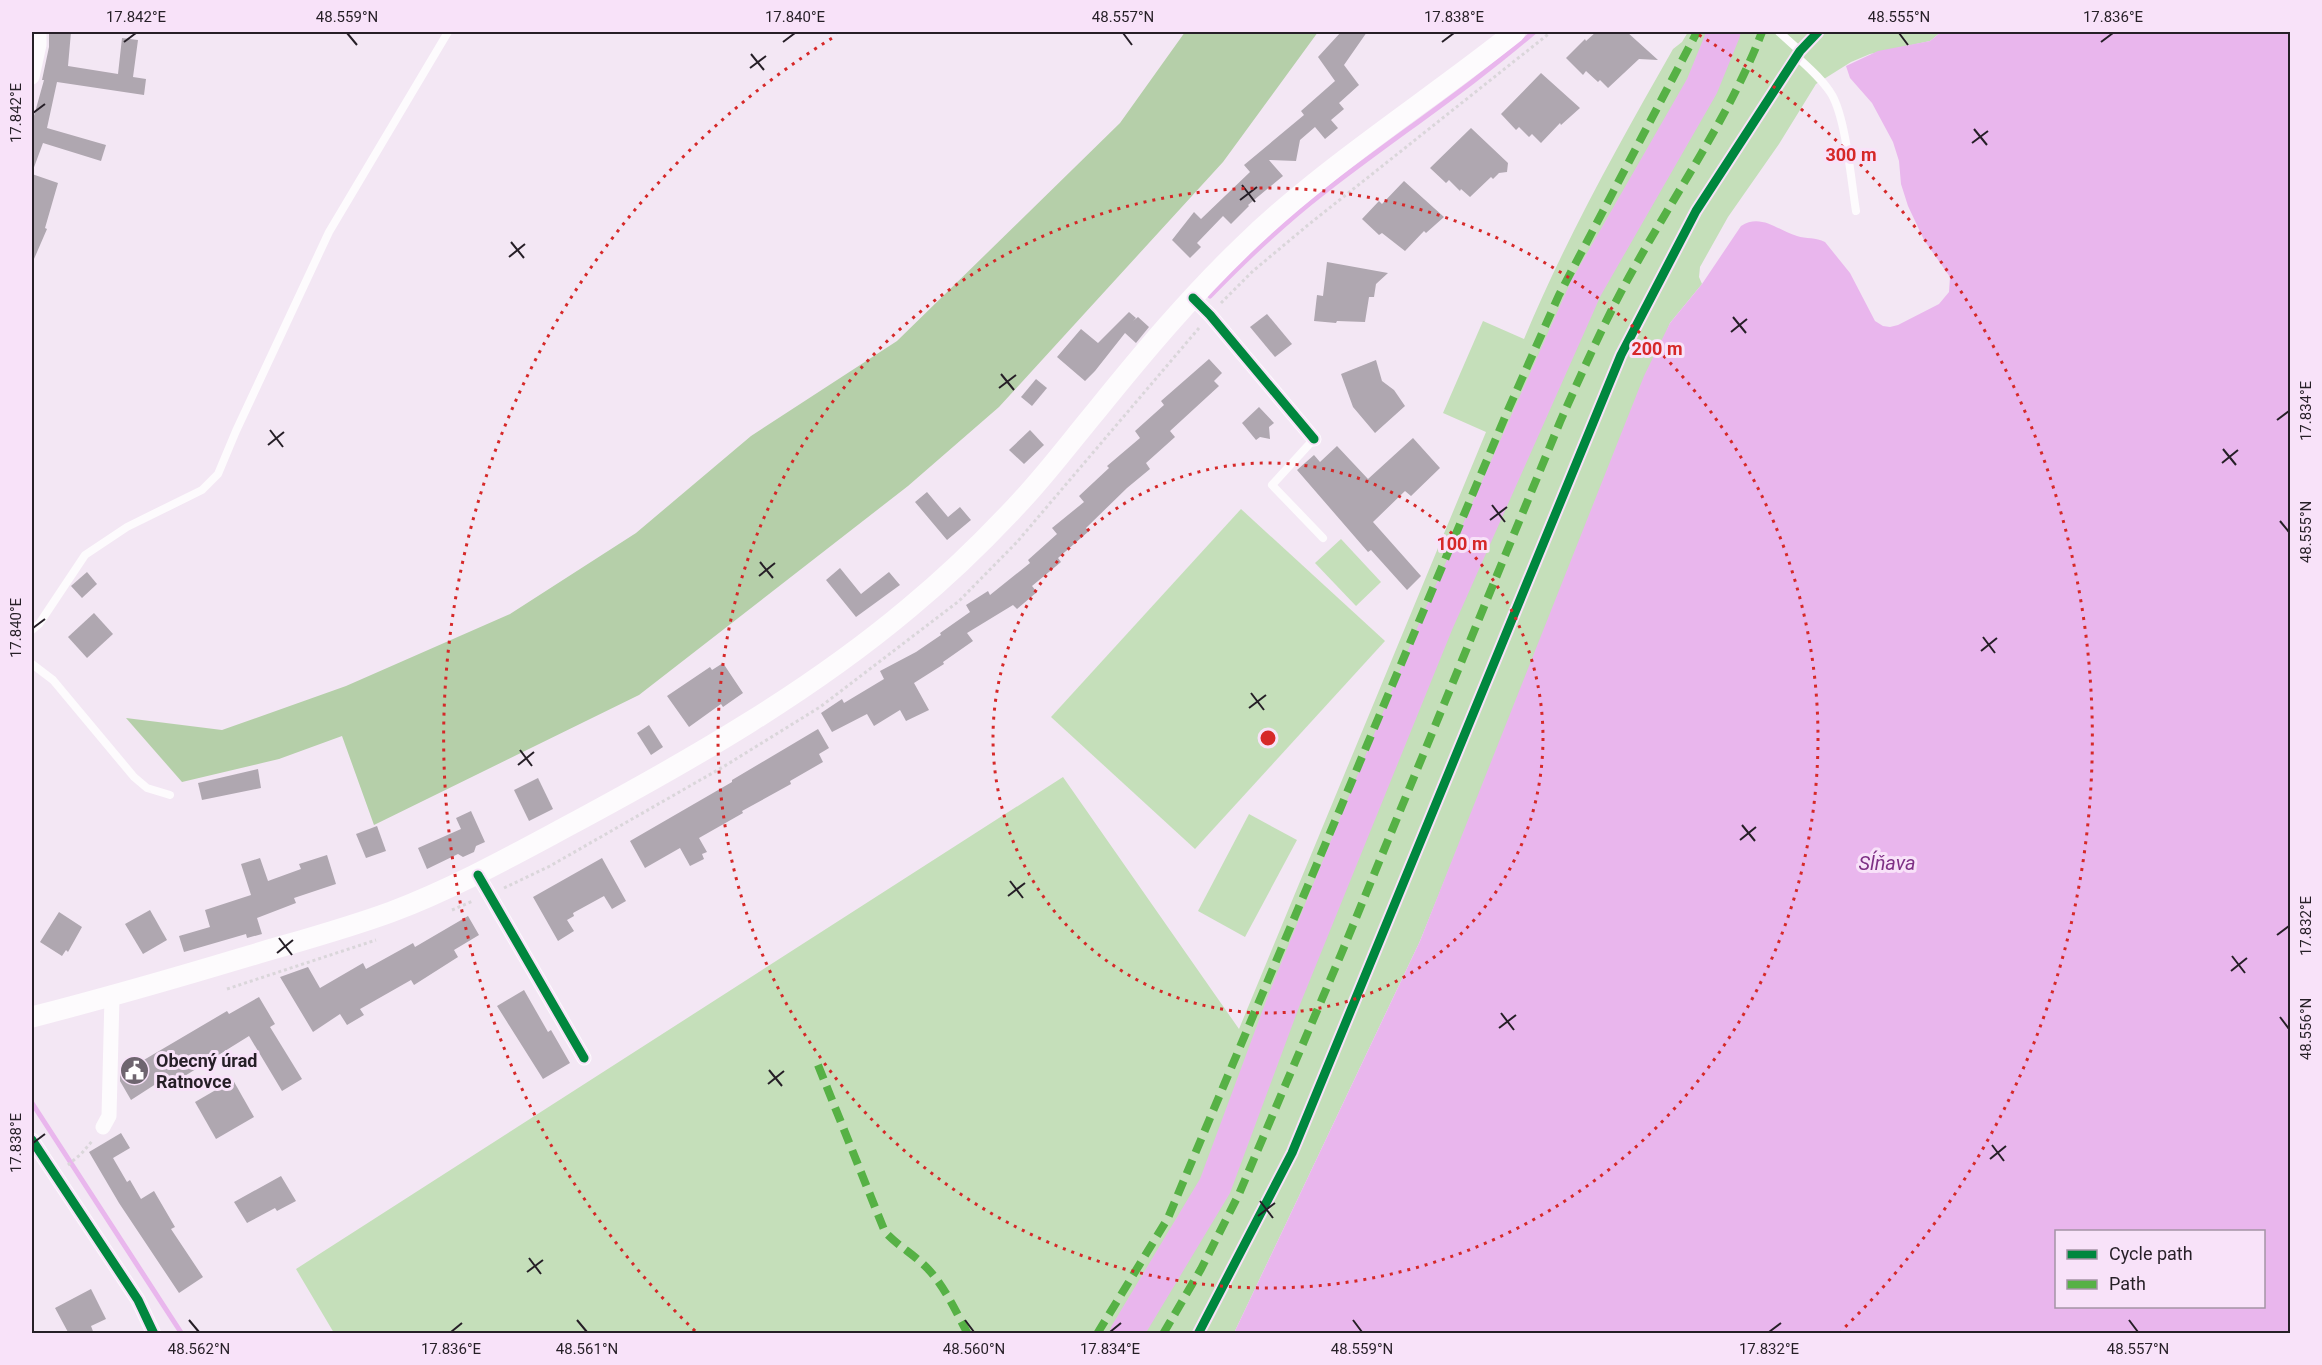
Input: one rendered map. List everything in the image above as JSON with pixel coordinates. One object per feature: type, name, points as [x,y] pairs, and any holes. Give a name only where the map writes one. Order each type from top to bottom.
[{"type":"main road","points":[[32,1017],[354,925],[431,896],[478,875],[664,773],[778,704],[909,609],[968,557],[1023,499],[1129,370],[1244,245],[1279,214],[1515,32]]},
{"type":"street","points":[[32,77],[39,45],[39,32]]},
{"type":"street","points":[[1193,298],[1210,315],[1314,439]]},
{"type":"street","points":[[478,875],[584,1058]]},
{"type":"street","points":[[103,1127],[109,1116],[111,996]]},
{"type":"street","points":[[32,1140],[138,1300],[154,1334]]},
{"type":"lane","points":[[32,630],[39,624],[85,555],[127,527],[202,490],[218,474],[329,232],[448,32]]},
{"type":"lane","points":[[1779,32],[1825,84],[1833,97],[1841,124],[1856,211]]},
{"type":"lane","points":[[1198,1334],[1293,1153],[1621,355],[1696,211],[1798,54],[1818,32]]},
{"type":"lane","points":[[1314,439],[1272,485],[1323,538]]},
{"type":"lane","points":[[32,664],[53,680],[134,777],[147,788],[170,795]]},
{"type":"path","points":[[447,911],[489,895],[550,866],[713,773],[811,713],[959,601],[1017,542],[1210,315],[1253,271],[1551,32]]},
{"type":"path","points":[[226,989],[384,937]]},
{"type":"path","points":[[76,1160],[103,1127]]},
{"type":"green space","points":[[1185,32],[1318,32],[1223,162],[999,407],[908,486],[639,695],[374,825],[342,736],[279,759],[182,782],[126,718],[222,730],[346,686],[510,614],[636,533],[751,436],[897,341],[1120,123]]},
{"type":"green space","points":[[1688,32],[1941,32],[1930,41],[1870,54],[1851,62],[1816,84],[1779,144],[1728,217],[1700,267],[1699,277],[1702,284],[1670,323],[1420,941],[1234,1333],[334,1333],[296,1269],[1063,777],[1239,1029],[1486,432],[1443,413],[1483,321],[1524,339],[1557,264],[1594,192],[1673,49],[1682,42]]},
{"type":"green space","points":[[1241,509],[1385,641],[1195,849],[1051,717]]},
{"type":"green space","points":[[1341,539],[1381,582],[1356,606],[1315,563]]},
{"type":"green space","points":[[1249,814],[1297,840],[1245,937],[1198,911]]},
{"type":"water","name":"Sĺňava","points":[[1941,32],[2290,32],[2290,1333],[1234,1333],[1420,941],[1644,376],[1670,323],[1702,284],[1741,226],[1755,221],[1769,224],[1797,236],[1825,242],[1850,273],[1875,321],[1883,326],[1898,325],[1939,304],[1949,292],[1950,277],[1924,240],[1908,206],[1893,142],[1872,103],[1850,78],[1846,66],[1878,51],[1930,41]]},
{"type":"building","points":[[49,32],[71,32],[68,66],[118,74],[122,38],[138,40],[133,77],[146,79],[144,95],[57,82],[47,128],[106,145],[101,161],[43,143],[32,169],[32,123],[44,80],[42,80],[49,47]]},
{"type":"building","points":[[1341,32],[1367,32],[1344,65],[1359,85],[1339,103],[1344,109],[1331,120],[1338,128],[1325,139],[1315,127],[1300,140],[1296,161],[1269,160],[1283,176],[1248,205],[1231,224],[1223,216],[1197,243],[1201,247],[1190,258],[1172,240],[1194,212],[1201,219],[1250,172],[1244,165],[1304,115],[1301,111],[1335,81],[1318,57]]},
{"type":"building","points":[[1596,32],[1627,32],[1658,60],[1639,59],[1608,88],[1586,71],[1583,75],[1566,58],[1585,39],[1586,41]]},
{"type":"building","points":[[1541,73],[1580,108],[1561,125],[1560,123],[1541,143],[1532,134],[1529,137],[1519,127],[1516,130],[1501,114]]},
{"type":"building","points":[[1471,128],[1508,163],[1507,172],[1499,173],[1493,179],[1491,177],[1470,197],[1449,180],[1446,183],[1430,168]]},
{"type":"building","points":[[32,174],[58,183],[45,228],[47,229],[34,259],[32,258]]},
{"type":"building","points":[[1404,181],[1444,217],[1426,233],[1424,231],[1405,251],[1382,233],[1379,235],[1362,219],[1379,201],[1382,204]]},
{"type":"building","points":[[1327,262],[1388,273],[1376,284],[1374,297],[1369,297],[1365,322],[1314,321],[1317,295],[1323,296]]},
{"type":"building","points":[[1129,312],[1136,318],[1133,321],[1138,317],[1149,327],[1136,343],[1125,333],[1085,381],[1057,357],[1081,329],[1098,343]]},
{"type":"building","points":[[1267,314],[1292,344],[1275,357],[1250,327]]},
{"type":"building","points":[[1209,359],[1222,373],[1214,381],[1219,386],[1170,431],[1175,437],[1146,463],[1150,469],[1086,528],[1089,531],[1058,558],[1061,562],[1032,586],[1037,592],[1017,609],[1013,605],[967,633],[973,641],[943,662],[944,664],[914,683],[929,710],[906,721],[900,710],[874,726],[867,714],[832,732],[821,713],[842,699],[844,703],[884,679],[880,671],[916,652],[941,635],[940,633],[970,612],[966,605],[988,591],[990,595],[1030,563],[1028,560],[1057,534],[1052,528],[1084,502],[1079,496],[1109,468],[1107,466],[1140,438],[1135,431],[1164,405],[1161,401]]},
{"type":"building","points":[[1376,360],[1382,381],[1394,390],[1405,406],[1375,433],[1353,407],[1341,374]]},
{"type":"building","points":[[1036,379],[1047,388],[1032,406],[1021,397]]},
{"type":"building","points":[[1259,407],[1274,423],[1269,427],[1270,439],[1260,437],[1256,440],[1242,423]]},
{"type":"building","points":[[1030,430],[1044,445],[1024,464],[1009,450]]},
{"type":"building","points":[[1413,438],[1440,468],[1411,496],[1405,491],[1373,522],[1421,576],[1407,590],[1371,550],[1368,552],[1297,470],[1314,455],[1320,462],[1337,446],[1368,479]]},
{"type":"building","points":[[927,492],[948,517],[960,507],[971,520],[947,540],[915,502]]},
{"type":"building","points":[[840,568],[861,594],[889,572],[900,585],[856,617],[826,580]]},
{"type":"building","points":[[87,572],[97,584],[82,598],[71,586]]},
{"type":"building","points":[[94,613],[113,634],[87,658],[68,637]]},
{"type":"building","points":[[723,663],[743,693],[723,707],[721,704],[689,727],[667,696],[710,667],[712,670]]},
{"type":"building","points":[[649,725],[663,747],[651,755],[637,733]]},
{"type":"building","points":[[818,729],[829,748],[819,754],[823,762],[790,781],[791,784],[699,838],[707,852],[702,854],[704,859],[690,866],[680,848],[645,868],[630,841]]},
{"type":"building","points":[[258,769],[261,788],[202,800],[198,783]]},
{"type":"building","points":[[538,778],[553,809],[529,821],[514,790]]},
{"type":"building","points":[[471,811],[485,842],[476,846],[474,852],[463,857],[458,854],[427,869],[418,848],[461,829],[456,818]]},
{"type":"building","points":[[377,826],[386,851],[366,858],[356,834]]},
{"type":"building","points":[[327,855],[336,884],[294,898],[296,903],[257,918],[262,934],[247,938],[246,934],[184,952],[179,936],[210,927],[205,910],[251,895],[241,864],[260,858],[268,881],[301,869],[299,864]]},
{"type":"building","points":[[602,858],[626,901],[612,909],[604,896],[573,913],[574,916],[567,920],[574,931],[558,941],[533,897]]},
{"type":"building","points":[[150,910],[167,940],[143,954],[125,924]]},
{"type":"building","points":[[59,912],[82,927],[68,952],[66,950],[62,956],[40,942]]},
{"type":"building","points":[[468,916],[479,935],[454,950],[458,957],[414,985],[411,980],[360,1009],[364,1015],[347,1025],[340,1014],[313,1032],[280,977],[308,967],[320,988],[363,963],[366,969],[413,943],[415,947]]},
{"type":"building","points":[[524,990],[548,1032],[551,1030],[570,1063],[543,1079],[497,1006]]},
{"type":"building","points":[[259,997],[275,1024],[270,1027],[302,1079],[282,1091],[249,1036],[167,1087],[162,1080],[131,1100],[120,1081],[120,1074],[227,1011],[229,1014]]},
{"type":"building","points":[[233,1080],[254,1117],[216,1139],[195,1102]]},
{"type":"building","points":[[121,1133],[130,1148],[113,1158],[127,1182],[130,1180],[141,1199],[154,1191],[175,1227],[171,1229],[203,1277],[179,1293],[119,1203],[89,1152]]},
{"type":"building","points":[[281,1176],[296,1201],[277,1211],[275,1208],[247,1223],[234,1202]]},
{"type":"building","points":[[91,1289],[106,1319],[91,1326],[94,1334],[69,1334],[55,1308]]},
{"type":"waterway","points":[[1210,296],[1237,268],[1309,204],[1534,32]]},
{"type":"waterway","points":[[1126,1334],[1215,1186],[1284,1000],[1437,623],[1586,288],[1702,86],[1724,32]]},
{"type":"waterway","points":[[32,1103],[182,1334]]},
{"type":"marked path","points":[[1097,1334],[1168,1218],[1508,410],[1559,295],[1697,32]]},
{"type":"marked path","points":[[1163,1334],[1201,1269],[1239,1194],[1587,361],[1627,281],[1720,120],[1762,32]]},
{"type":"marked path","points":[[818,1065],[885,1232],[934,1276],[968,1334]]},
{"type":"cycle path","points":[[1198,1334],[1292,1153],[1621,355],[1696,211],[1800,51],[1818,32]]},
{"type":"cycle path","points":[[1193,298],[1210,315],[1314,439]]},
{"type":"cycle path","points":[[478,875],[584,1058]]},
{"type":"cycle path","points":[[32,1140],[138,1300],[154,1334]]},
{"type":"place","name":"Obecný úrad Ratnovce","points":[[135,1071]]}]
